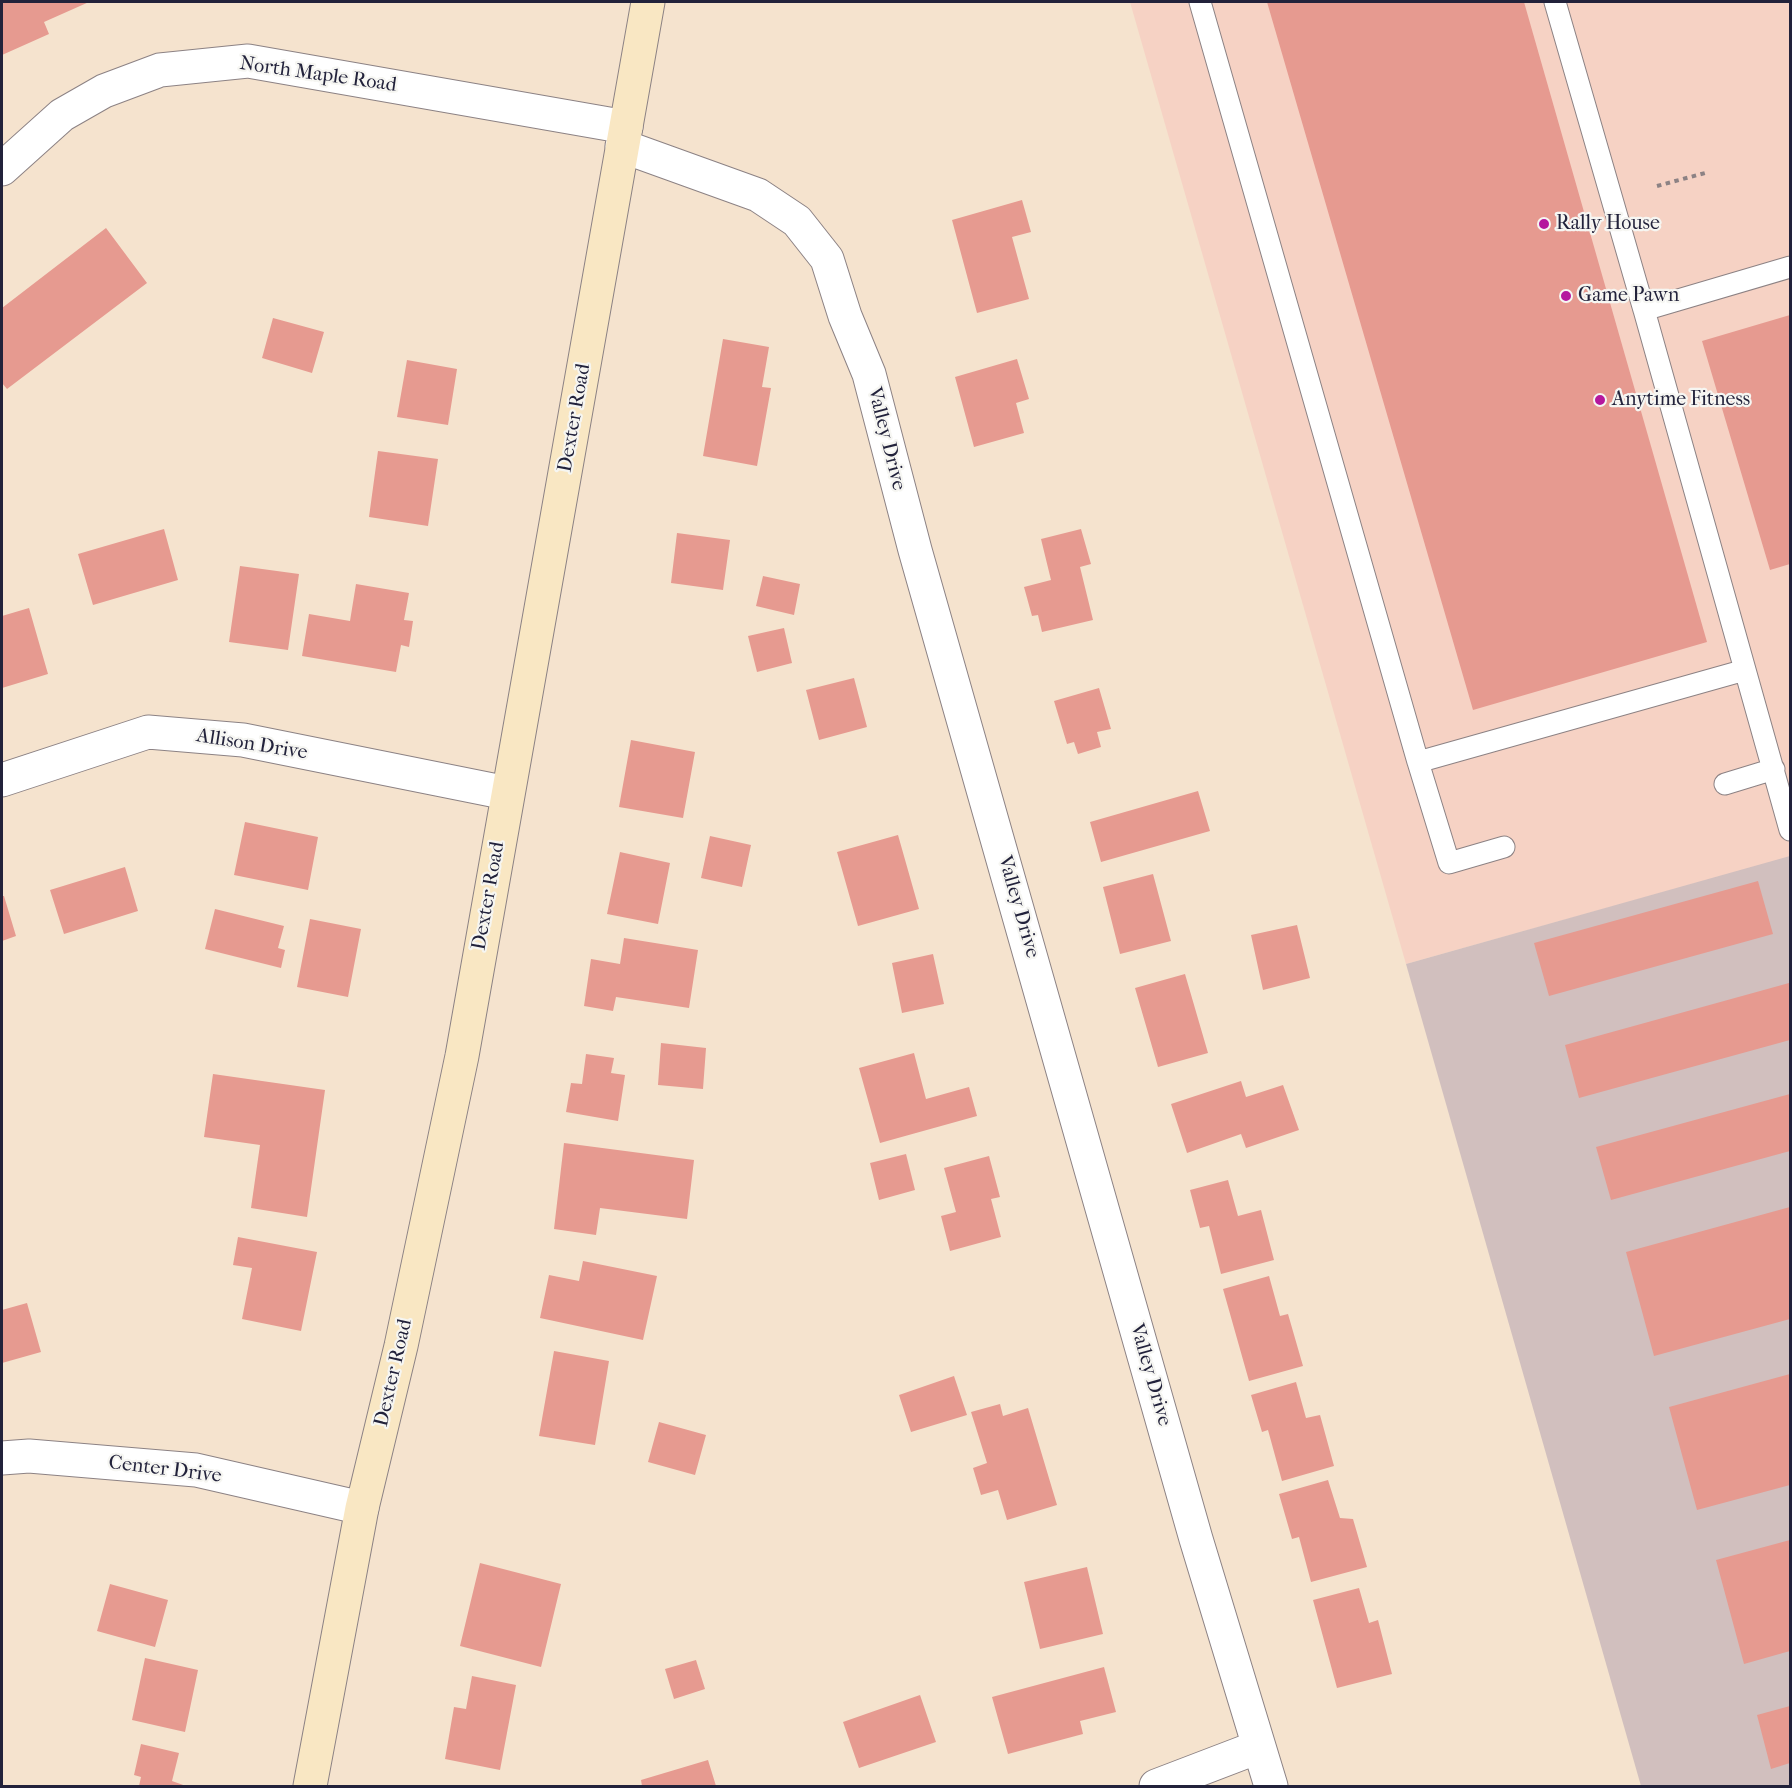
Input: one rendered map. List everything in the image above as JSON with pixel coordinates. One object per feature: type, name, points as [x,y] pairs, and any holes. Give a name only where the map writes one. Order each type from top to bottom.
[{"type":"main road","name":"Dexter Road","points":[[310,1786],[362,1508],[401,1346],[462,1056],[648,2]]},
{"type":"street","name":"North Maple Road","points":[[2,169],[62,115],[104,91],[160,70],[248,61],[624,136]]},
{"type":"street","name":"Valley Drive","points":[[624,136],[758,195],[797,221],[826,259],[845,316],[869,374],[915,550],[1206,1573],[1271,1786]]},
{"type":"street","name":"Allison Drive","points":[[2,780],[148,732],[243,740],[507,793]]},
{"type":"street","name":"Center Drive","points":[[2,1458],[29,1456],[196,1470],[362,1508]]},
{"type":"street","points":[[1156,1786],[1258,1747]]},
{"type":"lane","points":[[1200,2],[1449,863],[1504,847]]},
{"type":"lane","points":[[1555,2],[1790,823]]},
{"type":"lane","points":[[1644,310],[1791,267]]},
{"type":"lane","points":[[1418,762],[1745,670]]},
{"type":"lane","points":[[1725,784],[1774,769]]},
{"type":"path","points":[[1657,186],[1705,173]]},
{"type":"shaded area","points":[[1130,2],[1790,2],[1790,857],[1406,964]]},
{"type":"shaded area","points":[[1790,856],[1790,1786],[1641,1786],[1406,964]]},
{"type":"building","points":[[2,2],[89,2],[44,22],[49,34],[2,55]]},
{"type":"building","points":[[1267,2],[1524,2],[1707,642],[1473,710]]},
{"type":"building","points":[[1022,200],[1031,232],[1012,237],[1029,299],[977,313],[952,220]]},
{"type":"building","points":[[106,228],[147,283],[7,389],[2,383],[2,308]]},
{"type":"building","points":[[1790,315],[1790,564],[1770,570],[1702,341]]},
{"type":"building","points":[[273,318],[324,332],[312,373],[262,358]]},
{"type":"building","points":[[723,339],[769,347],[762,387],[771,388],[757,466],[703,456]]},
{"type":"building","points":[[1017,359],[1029,399],[1016,403],[1024,433],[974,447],[955,377]]},
{"type":"building","points":[[407,360],[457,369],[448,425],[397,417]]},
{"type":"building","points":[[378,451],[438,459],[428,526],[369,517]]},
{"type":"building","points":[[164,529],[178,580],[93,605],[78,554]]},
{"type":"building","points":[[1081,529],[1091,564],[1080,567],[1093,620],[1042,632],[1038,615],[1032,616],[1024,587],[1051,580],[1041,539]]},
{"type":"building","points":[[677,533],[730,540],[723,590],[671,583]]},
{"type":"building","points":[[240,566],[299,574],[288,650],[229,642]]},
{"type":"building","points":[[763,576],[800,584],[794,615],[756,606]]},
{"type":"building","points":[[356,584],[409,593],[404,620],[413,621],[409,647],[401,645],[396,672],[302,656],[309,614],[350,621]]},
{"type":"building","points":[[29,608],[48,674],[2,688],[2,616]]},
{"type":"building","points":[[784,628],[792,663],[757,672],[748,636]]},
{"type":"building","points":[[854,678],[867,727],[819,740],[806,690]]},
{"type":"building","points":[[1099,688],[1111,729],[1097,732],[1101,747],[1078,754],[1074,742],[1067,744],[1054,701]]},
{"type":"building","points":[[631,740],[695,752],[683,818],[619,807]]},
{"type":"building","points":[[1198,791],[1210,831],[1101,862],[1090,822]]},
{"type":"building","points":[[245,822],[318,837],[308,890],[234,875]]},
{"type":"building","points":[[898,835],[919,909],[858,926],[837,852]]},
{"type":"building","points":[[710,836],[751,845],[742,887],[701,878]]},
{"type":"building","points":[[620,852],[670,863],[658,924],[607,914]]},
{"type":"building","points":[[125,867],[138,911],[64,934],[50,890]]},
{"type":"building","points":[[1153,874],[1171,941],[1120,954],[1103,887]]},
{"type":"building","points":[[1758,881],[1773,934],[1549,996],[1534,943]]},
{"type":"building","points":[[2,896],[4,896],[16,936],[2,941]]},
{"type":"building","points":[[215,909],[284,926],[278,948],[285,950],[281,968],[205,949]]},
{"type":"building","points":[[310,919],[361,929],[348,997],[297,987]]},
{"type":"building","points":[[1297,925],[1310,978],[1263,990],[1251,935]]},
{"type":"building","points":[[624,938],[698,950],[689,1008],[616,997],[613,1011],[584,1006],[591,959],[620,964]]},
{"type":"building","points":[[933,954],[944,1004],[902,1013],[892,963]]},
{"type":"building","points":[[1185,974],[1208,1053],[1158,1067],[1135,988]]},
{"type":"building","points":[[1789,983],[1790,1040],[1579,1098],[1565,1045]]},
{"type":"building","points":[[661,1043],[706,1048],[703,1089],[658,1085]]},
{"type":"building","points":[[914,1053],[926,1099],[969,1087],[977,1116],[880,1143],[859,1068]]},
{"type":"building","points":[[586,1054],[614,1058],[611,1073],[625,1075],[618,1121],[566,1112],[571,1083],[582,1084]]},
{"type":"building","points":[[213,1074],[325,1090],[307,1217],[251,1208],[260,1145],[204,1137]]},
{"type":"building","points":[[1241,1081],[1246,1097],[1283,1085],[1299,1130],[1246,1148],[1241,1134],[1187,1153],[1171,1104]]},
{"type":"building","points":[[1790,1094],[1790,1151],[1611,1200],[1596,1147]]},
{"type":"building","points":[[564,1143],[694,1160],[687,1219],[600,1208],[596,1235],[554,1229]]},
{"type":"building","points":[[906,1154],[915,1190],[879,1200],[870,1163]]},
{"type":"building","points":[[989,1156],[1000,1197],[991,1199],[1001,1237],[950,1251],[941,1216],[956,1212],[944,1168]]},
{"type":"building","points":[[1228,1180],[1238,1216],[1261,1210],[1274,1260],[1221,1274],[1209,1226],[1200,1228],[1190,1190]]},
{"type":"building","points":[[1790,1207],[1790,1319],[1654,1356],[1626,1252]]},
{"type":"building","points":[[238,1237],[317,1252],[301,1331],[242,1319],[252,1268],[233,1265]]},
{"type":"building","points":[[583,1261],[657,1276],[643,1340],[540,1318],[549,1275],[579,1281]]},
{"type":"building","points":[[1269,1276],[1280,1316],[1288,1314],[1303,1366],[1249,1381],[1223,1289]]},
{"type":"building","points":[[27,1303],[41,1352],[2,1363],[2,1310]]},
{"type":"building","points":[[554,1351],[609,1361],[595,1445],[539,1436]]},
{"type":"building","points":[[1790,1374],[1790,1485],[1697,1510],[1669,1407]]},
{"type":"building","points":[[954,1376],[967,1415],[911,1432],[899,1395]]},
{"type":"building","points":[[1296,1382],[1306,1418],[1320,1415],[1334,1466],[1282,1481],[1268,1430],[1262,1432],[1251,1395]]},
{"type":"building","points":[[1000,1404],[1003,1416],[1028,1408],[1057,1505],[1007,1520],[998,1490],[981,1495],[973,1468],[987,1463],[971,1412]]},
{"type":"building","points":[[659,1422],[706,1435],[695,1475],[648,1462]]},
{"type":"building","points":[[1328,1480],[1340,1518],[1353,1519],[1367,1567],[1311,1582],[1299,1537],[1292,1539],[1279,1494]]},
{"type":"building","points":[[1790,1540],[1790,1651],[1744,1664],[1716,1560]]},
{"type":"building","points":[[480,1563],[561,1584],[541,1667],[460,1646]]},
{"type":"building","points":[[1087,1567],[1103,1634],[1040,1649],[1024,1582]]},
{"type":"building","points":[[110,1584],[168,1600],[155,1647],[97,1631]]},
{"type":"building","points":[[1359,1588],[1369,1623],[1378,1620],[1392,1674],[1337,1688],[1313,1600]]},
{"type":"building","points":[[145,1658],[198,1670],[185,1732],[132,1720]]},
{"type":"building","points":[[696,1660],[705,1689],[674,1699],[665,1669]]},
{"type":"building","points":[[1104,1667],[1116,1712],[1080,1721],[1083,1734],[1008,1754],[992,1697]]},
{"type":"building","points":[[472,1676],[516,1685],[500,1770],[445,1759],[454,1707],[466,1709]]},
{"type":"building","points":[[920,1695],[936,1742],[859,1768],[843,1722]]},
{"type":"building","points":[[1790,1706],[1790,1763],[1771,1769],[1757,1715]]},
{"type":"building","points":[[141,1744],[179,1753],[172,1781],[186,1786],[139,1786],[141,1777],[134,1775]]},
{"type":"building","points":[[708,1760],[716,1786],[642,1786],[641,1780]]},
{"type":"place","name":"Rally House","points":[[1544,224]]},
{"type":"place","name":"Game Pawn","points":[[1566,296]]},
{"type":"place","name":"Anytime Fitness","points":[[1600,400]]}]
